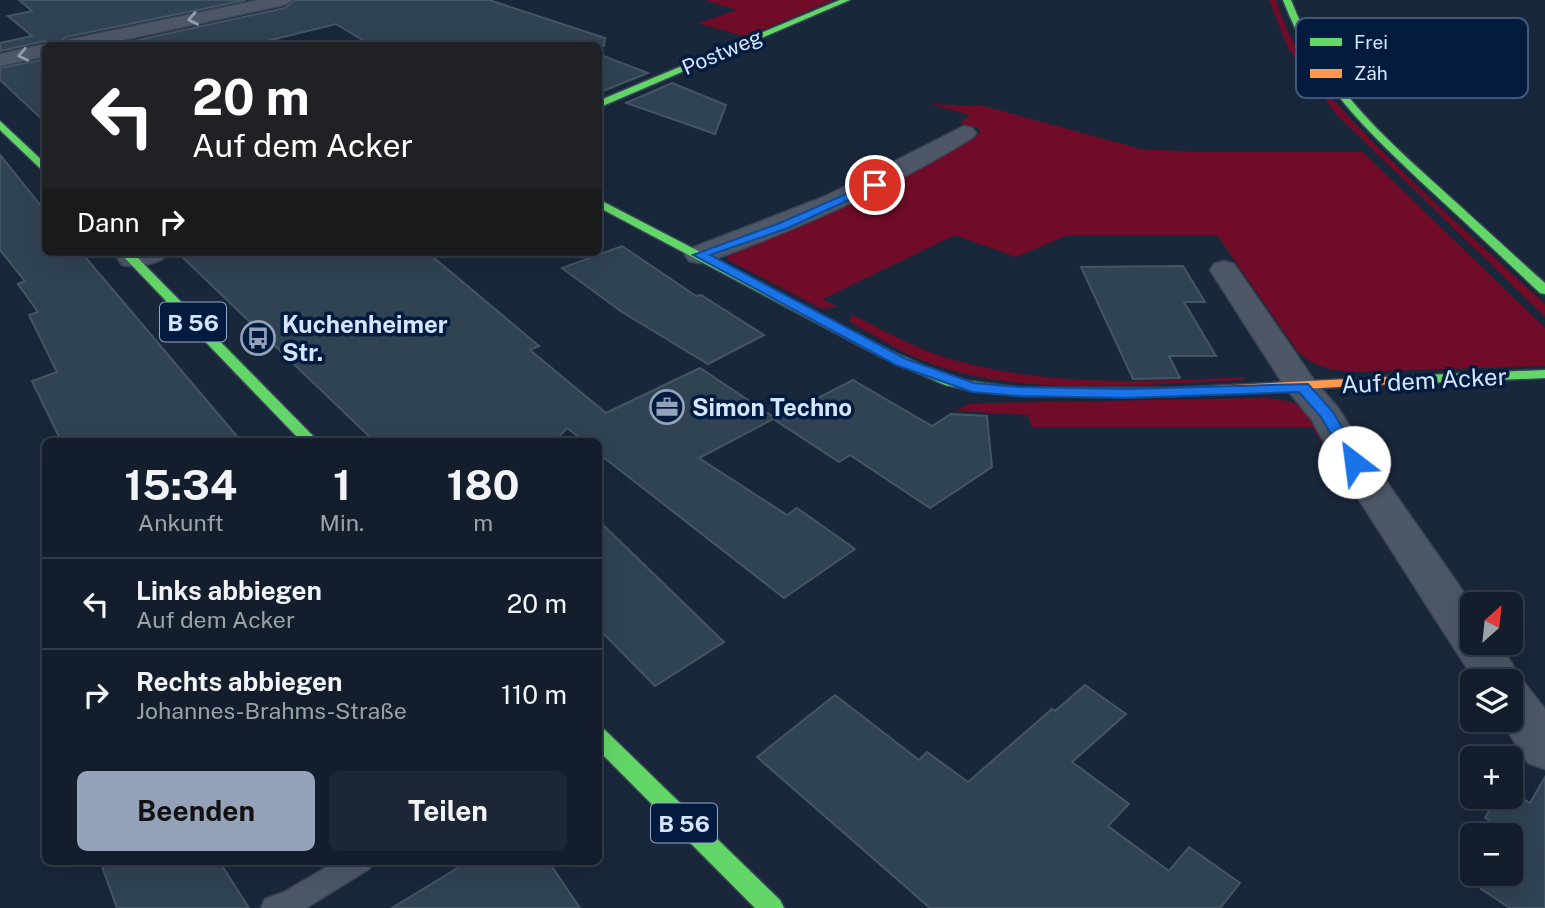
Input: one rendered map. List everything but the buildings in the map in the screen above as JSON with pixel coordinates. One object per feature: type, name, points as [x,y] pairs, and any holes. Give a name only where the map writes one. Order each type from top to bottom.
[{"type":"street","points":[[86,42],[284,0]]},
{"type":"street","name":"Postweg","points":[[602,103],[846,0]]},
{"type":"street","points":[[1287,0],[1296,22]]},
{"type":"street","points":[[0,60],[42,51]]},
{"type":"street","points":[[1345,98],[1391,148],[1545,290]]},
{"type":"street","points":[[0,124],[42,167]]},
{"type":"street","points":[[699,255],[784,225],[875,185],[964,133]]},
{"type":"street","name":"Auf dem Acker","points":[[602,204],[907,365],[972,387],[1019,392],[1126,393],[1545,374]]},
{"type":"street","name":"B 56","points":[[140,256],[307,438]]},
{"type":"street","name":"Auf dem Acker","points":[[1224,270],[1303,387],[1327,415],[1354,462],[1460,621]]},
{"type":"street","points":[[1523,715],[1545,748]]},
{"type":"street","name":"B 56","points":[[602,740],[772,908]]},
{"type":"lane","points":[[274,908],[290,902],[353,865]]},
{"type":"shaded area","points":[[705,0],[833,0],[746,37],[698,23],[737,10]]},
{"type":"shaded area","points":[[1269,0],[1276,0],[1296,47],[1296,59],[1288,48]]},
{"type":"shaded area","points":[[1324,98],[1332,98],[1430,198],[1545,304],[1545,317],[1336,114]]},
{"type":"shaded area","points":[[930,104],[984,106],[1141,149],[1200,152],[1363,152],[1545,328],[1545,366],[1355,372],[1317,365],[1298,352],[1217,235],[1068,235],[1016,257],[955,235],[823,299],[837,307],[822,309],[728,260],[727,255],[733,250],[941,155],[980,133],[980,129],[960,123],[970,115]]},
{"type":"shaded area","points":[[853,315],[938,355],[1023,374],[1134,381],[1245,377],[1245,380],[1087,386],[1047,385],[969,375],[932,364],[902,351],[849,321]]},
{"type":"shaded area","points":[[1269,398],[1292,402],[1314,415],[1469,669],[1312,427],[1032,427],[1028,415],[957,411],[968,404]]},
{"type":"traffic: fast","points":[[602,103],[846,0]]},
{"type":"traffic: fast","points":[[1287,0],[1296,24]]},
{"type":"traffic: fast","points":[[1344,98],[1368,126],[1545,290]]},
{"type":"traffic: fast","points":[[0,124],[42,167]]},
{"type":"traffic: fast","points":[[602,204],[884,353],[950,382],[1022,392],[1175,392]]},
{"type":"traffic: fast","points":[[129,256],[307,438]]},
{"type":"traffic: fast","points":[[1425,379],[1545,374]]},
{"type":"traffic: fast","points":[[602,740],[772,908]]},
{"type":"traffic: slow","points":[[1175,392],[1425,379]]},
{"type":"place","name":"Kuchenheimer Str.","points":[[258,338]]},
{"type":"place","name":"Simon Techno","points":[[667,407]]},
{"type":"route","points":[[875,185],[784,225],[699,255],[901,362],[954,383],[972,387],[1019,392],[1202,393],[1303,387],[1327,415],[1354,462]]}]
